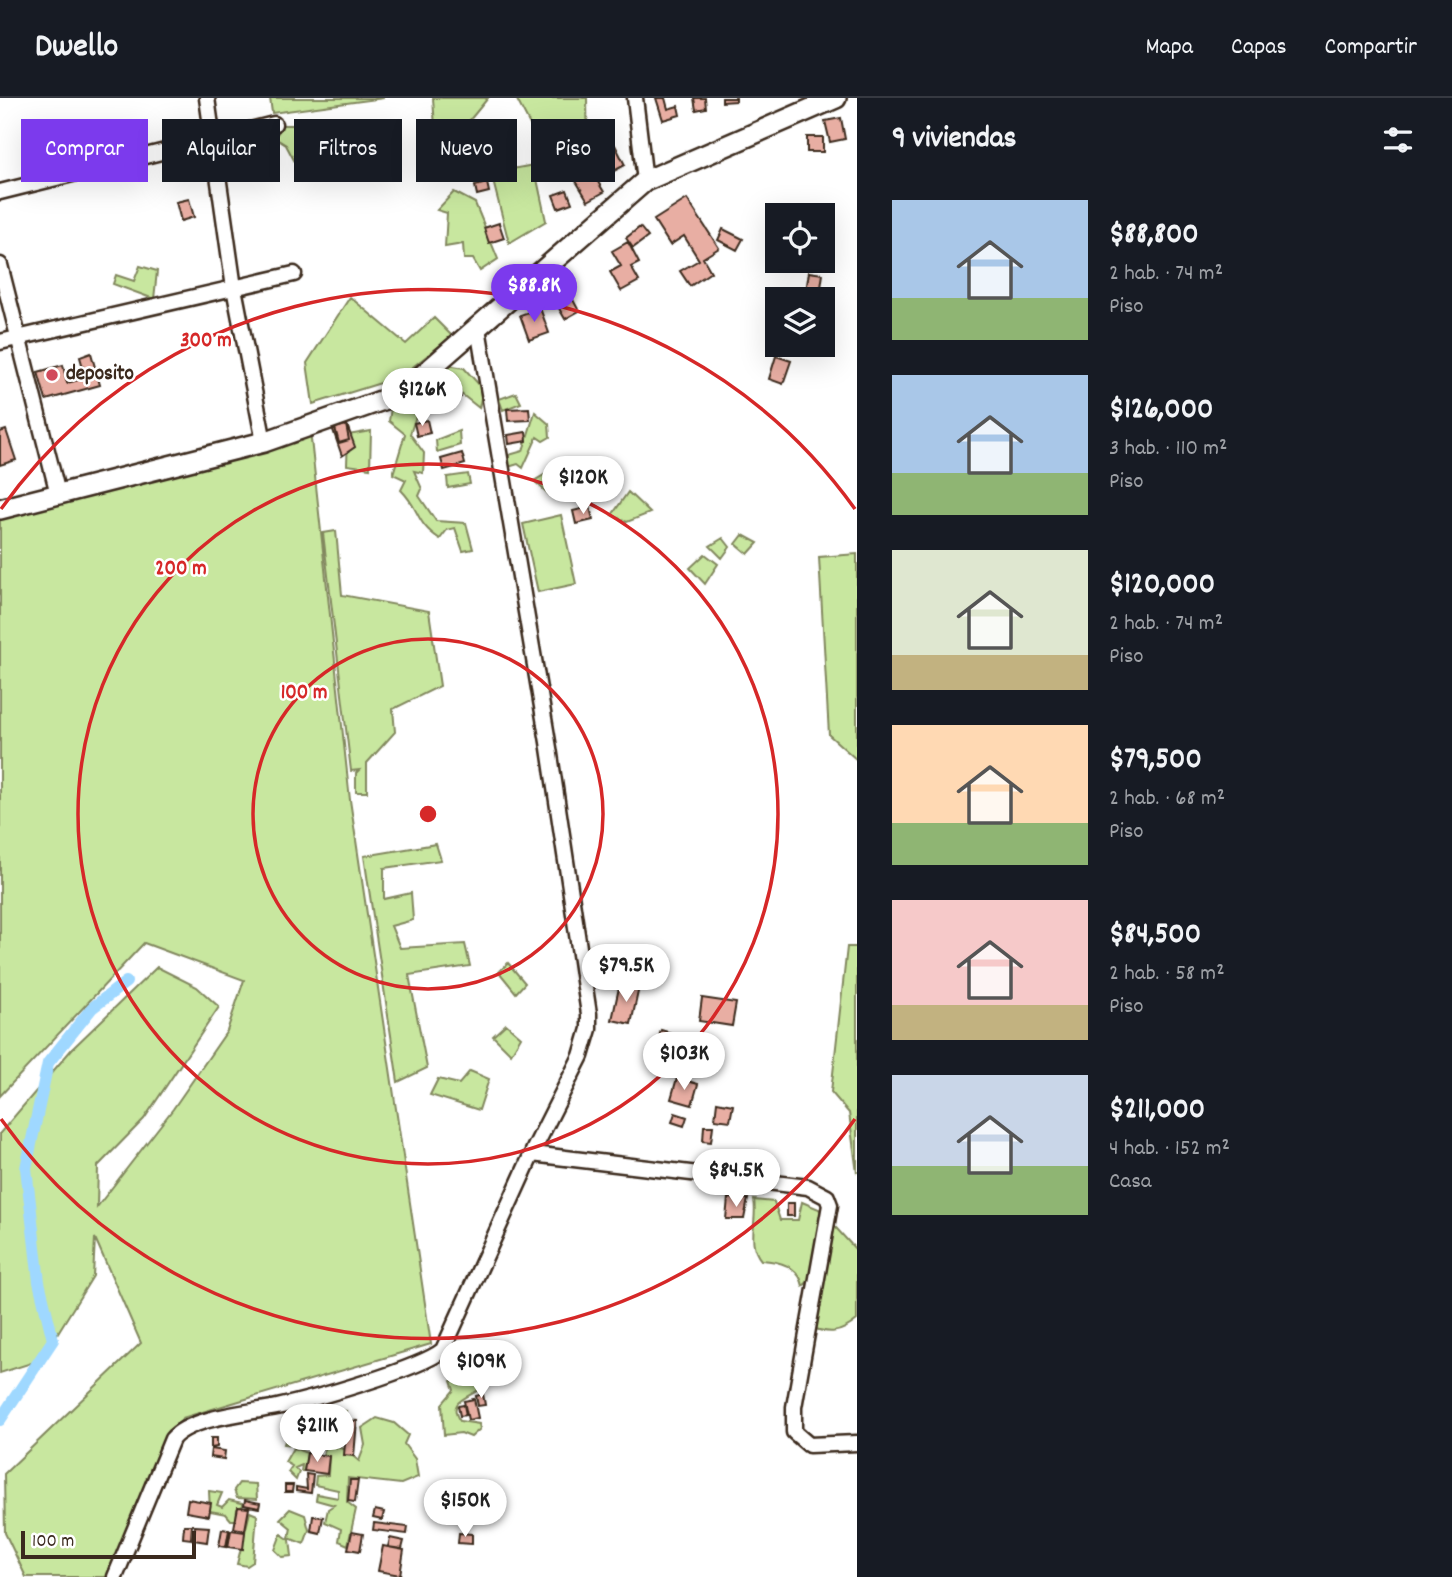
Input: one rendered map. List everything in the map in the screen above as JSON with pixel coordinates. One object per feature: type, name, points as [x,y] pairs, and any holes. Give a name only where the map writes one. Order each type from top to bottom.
[{"type":"street","points":[[207,98],[210,119]]},
{"type":"street","points":[[635,98],[645,181]]},
{"type":"street","points":[[0,509],[264,442],[386,398],[416,381],[645,181],[836,98]]},
{"type":"street","points":[[0,192],[162,152]]},
{"type":"street","points":[[218,182],[234,288],[264,442]]},
{"type":"street","points":[[0,265],[58,494]]},
{"type":"street","points":[[0,342],[295,274]]},
{"type":"street","points":[[116,1577],[172,1439],[185,1426],[281,1406],[420,1364],[443,1350],[532,1154],[587,1042],[589,1014],[549,748],[478,328]]},
{"type":"street","points":[[532,1154],[808,1187],[827,1197],[830,1205],[794,1408],[794,1432],[809,1445],[857,1443]]},
{"type":"green space","points":[[270,98],[384,98],[272,113]]},
{"type":"green space","points":[[433,98],[488,98],[471,119],[434,119]]},
{"type":"green space","points":[[516,98],[587,98],[587,119],[531,119],[531,127]]},
{"type":"green space","points":[[282,125],[294,125],[294,160],[286,145],[280,141]]},
{"type":"green space","points":[[531,166],[531,182],[538,182],[546,221],[509,243],[493,182],[517,182],[517,168]]},
{"type":"green space","points":[[454,192],[475,203],[498,259],[480,271],[473,259],[464,259],[463,244],[445,247],[447,213],[437,210]]},
{"type":"green space","points":[[140,266],[157,271],[154,299],[113,284],[116,275],[134,281]]},
{"type":"green space","points":[[350,297],[406,344],[434,318],[452,336],[400,377],[313,404],[307,363]]},
{"type":"green space","points":[[448,365],[464,368],[483,389],[479,408],[460,393],[456,376],[438,381],[433,371]]},
{"type":"green space","points":[[516,393],[521,403],[503,410],[499,399]]},
{"type":"green space","points":[[392,401],[407,401],[416,416],[410,434],[424,453],[423,473],[414,471],[422,489],[419,496],[436,521],[466,523],[473,549],[463,551],[455,528],[447,530],[440,539],[432,533],[401,490],[406,480],[393,474],[405,434],[389,421]]},
{"type":"green space","points":[[535,412],[549,424],[550,437],[543,441],[537,437],[523,468],[518,464],[508,467],[509,455],[523,451]]},
{"type":"green space","points":[[310,430],[350,800],[431,1344],[182,1418],[112,1577],[26,1577],[5,1533],[4,1474],[141,1343],[95,1238],[93,1276],[41,1360],[0,1373],[0,1133],[72,1049],[157,967],[197,987],[219,1007],[144,1119],[98,1166],[97,1207],[173,1109],[227,1031],[244,980],[144,943],[0,1096],[0,508]]},
{"type":"green space","points":[[371,431],[370,468],[347,465],[348,435]]},
{"type":"green space","points":[[459,431],[460,445],[437,452],[436,440]]},
{"type":"green space","points":[[549,472],[558,482],[553,498],[534,481]]},
{"type":"green space","points":[[468,474],[470,484],[448,488],[447,477]]},
{"type":"green space","points":[[628,492],[650,513],[627,522],[612,515]]},
{"type":"green space","points":[[561,515],[576,584],[538,592],[523,524]]},
{"type":"green space","points":[[336,531],[342,595],[429,611],[440,686],[393,709],[395,732],[367,763],[367,792],[356,792],[356,773],[359,770],[351,771],[323,533]]},
{"type":"green space","points":[[743,535],[758,543],[748,554],[736,544]]},
{"type":"green space","points":[[723,538],[730,547],[722,558],[710,546]]},
{"type":"green space","points":[[705,554],[718,564],[705,584],[690,568]]},
{"type":"green space","points":[[857,554],[857,760],[829,735],[819,557]]},
{"type":"green space","points":[[436,844],[441,860],[384,868],[384,899],[411,893],[413,920],[391,926],[400,948],[465,944],[470,966],[409,975],[427,1068],[398,1082],[364,856]]},
{"type":"green space","points":[[847,947],[857,947],[857,1173],[849,1113],[831,1092]]},
{"type":"green space","points":[[508,963],[525,983],[516,993],[499,972]]},
{"type":"green space","points":[[506,1024],[521,1037],[511,1054],[493,1036]]},
{"type":"green space","points":[[470,1071],[489,1079],[479,1110],[430,1095],[438,1079],[459,1084]]},
{"type":"green space","points":[[754,1200],[774,1202],[780,1220],[798,1220],[802,1202],[819,1209],[857,1251],[857,1320],[834,1332],[808,1326],[811,1279],[803,1286],[793,1269],[761,1260],[753,1239]]},
{"type":"green space","points":[[470,1378],[482,1380],[485,1384],[458,1403],[456,1413],[460,1421],[479,1424],[480,1429],[471,1437],[461,1433],[444,1435],[442,1404],[454,1390],[451,1381]]},
{"type":"green space","points":[[334,1410],[346,1411],[335,1447],[344,1449],[359,1461],[365,1445],[362,1428],[377,1418],[394,1423],[408,1435],[404,1444],[415,1459],[418,1477],[401,1484],[348,1478],[347,1502],[356,1509],[348,1545],[339,1541],[341,1529],[325,1522],[328,1509],[334,1505],[316,1500],[317,1494],[338,1498],[338,1490],[315,1485],[316,1476],[328,1475],[329,1456],[323,1455]]},
{"type":"green space","points":[[291,1422],[302,1423],[300,1446],[284,1444]]},
{"type":"green space","points":[[293,1448],[307,1453],[304,1471],[301,1471],[302,1465],[295,1468],[299,1472],[296,1480],[288,1472],[292,1466],[285,1462]]},
{"type":"green space","points":[[239,1483],[256,1484],[257,1499],[237,1498],[234,1490]]},
{"type":"green space","points":[[209,1491],[222,1493],[217,1505],[222,1507],[229,1500],[244,1505],[237,1509],[236,1520],[231,1520],[226,1514],[210,1511]]},
{"type":"green space","points":[[290,1509],[305,1515],[309,1530],[304,1544],[289,1538],[291,1528],[280,1519]]},
{"type":"green space","points":[[250,1512],[257,1515],[253,1562],[247,1566],[237,1564]]},
{"type":"green space","points":[[281,1534],[290,1540],[292,1556],[282,1557],[275,1550]]},
{"type":"building","points":[[656,98],[665,98],[668,109],[678,106],[680,115],[663,120]]},
{"type":"building","points":[[694,98],[705,98],[706,108],[696,110]]},
{"type":"building","points":[[722,98],[736,98],[736,101],[722,102]]},
{"type":"building","points":[[841,118],[845,139],[830,142],[825,121]]},
{"type":"building","points":[[807,137],[823,137],[823,152],[807,152]]},
{"type":"building","points":[[615,145],[625,165],[615,170]]},
{"type":"building","points":[[615,145],[625,165],[615,170]]},
{"type":"building","points":[[577,182],[598,182],[604,192],[588,201]]},
{"type":"building","points":[[487,183],[489,192],[477,195],[475,186]]},
{"type":"building","points":[[567,190],[572,203],[558,208],[553,195]]},
{"type":"building","points":[[189,199],[194,217],[181,221],[176,202]]},
{"type":"building","points":[[687,199],[719,248],[703,258],[711,272],[690,286],[680,271],[699,260],[684,236],[670,245],[654,220]]},
{"type":"building","points":[[499,223],[504,238],[489,243],[484,228]]},
{"type":"building","points":[[640,227],[648,237],[633,248],[626,238]]},
{"type":"building","points":[[723,229],[743,239],[737,250],[718,240]]},
{"type":"building","points":[[723,229],[743,239],[737,250],[718,240]]},
{"type":"building","points":[[628,242],[639,263],[631,267],[639,281],[621,291],[610,272],[621,266],[612,251]]},
{"type":"building","points":[[809,273],[823,274],[821,287],[807,287]]},
{"type":"building","points":[[571,296],[579,311],[565,319],[557,305]]},
{"type":"building","points":[[540,308],[549,333],[529,340],[520,315]]},
{"type":"building","name":"deposito","points":[[91,353],[100,385],[46,400],[38,372],[63,365],[67,383],[86,378],[80,357]]},
{"type":"building","points":[[776,357],[791,361],[783,384],[769,379]]},
{"type":"building","points":[[456,376],[461,397],[443,402],[438,381]]},
{"type":"building","points":[[529,408],[530,420],[508,421],[507,409]]},
{"type":"building","points":[[427,420],[430,433],[417,436],[414,423]]},
{"type":"building","points":[[346,422],[355,447],[342,456],[332,427]]},
{"type":"building","points":[[346,425],[349,440],[339,443],[335,428]]},
{"type":"building","points":[[6,430],[16,460],[0,465],[0,432]]},
{"type":"building","points":[[526,432],[527,441],[509,444],[508,435]]},
{"type":"building","points":[[462,453],[465,464],[444,470],[441,459]]},
{"type":"building","points":[[590,507],[593,520],[576,524],[573,511]]},
{"type":"building","points":[[620,983],[639,987],[631,1024],[612,1020]]},
{"type":"building","points":[[702,998],[736,1003],[732,1026],[699,1021]]},
{"type":"building","points":[[661,1030],[671,1033],[665,1053],[655,1050]]},
{"type":"building","points":[[707,1046],[717,1049],[714,1060],[704,1057]]},
{"type":"building","points":[[677,1078],[698,1084],[692,1105],[671,1099]]},
{"type":"building","points":[[717,1102],[733,1105],[730,1121],[715,1119]]},
{"type":"building","points":[[675,1113],[687,1117],[684,1126],[672,1122]]},
{"type":"building","points":[[704,1126],[713,1126],[711,1142],[703,1141]]},
{"type":"building","points":[[728,1198],[748,1199],[744,1219],[726,1219]]},
{"type":"building","points":[[787,1203],[794,1203],[794,1216],[787,1216]]},
{"type":"building","points":[[483,1394],[485,1405],[478,1406],[476,1396]]},
{"type":"building","points":[[474,1399],[478,1418],[468,1420],[464,1401]]},
{"type":"building","points":[[464,1405],[466,1415],[460,1416],[458,1406]]},
{"type":"building","points":[[347,1420],[357,1421],[354,1456],[344,1455]]},
{"type":"building","points":[[302,1432],[323,1435],[321,1449],[300,1447]]},
{"type":"building","points":[[211,1438],[217,1438],[217,1447],[211,1448]]},
{"type":"building","points":[[211,1449],[225,1451],[224,1459],[210,1457]]},
{"type":"building","points":[[307,1453],[329,1456],[327,1474],[304,1471]]},
{"type":"building","points":[[306,1474],[313,1475],[311,1493],[296,1491],[296,1487],[307,1489]]},
{"type":"building","points":[[350,1480],[358,1480],[355,1502],[348,1501]]},
{"type":"building","points":[[285,1485],[293,1485],[292,1492],[285,1492]]},
{"type":"building","points":[[188,1499],[211,1503],[209,1516],[186,1512]]},
{"type":"building","points":[[245,1500],[260,1503],[259,1508],[244,1505]]},
{"type":"building","points":[[238,1507],[249,1508],[245,1530],[234,1528]]},
{"type":"building","points":[[375,1510],[384,1512],[382,1520],[373,1518]]},
{"type":"building","points":[[313,1516],[323,1517],[320,1533],[311,1531]]},
{"type":"building","points":[[374,1523],[408,1527],[407,1534],[373,1530]]},
{"type":"building","points":[[184,1525],[192,1525],[191,1539],[183,1538]]},
{"type":"building","points":[[195,1526],[209,1527],[207,1542],[193,1540]]},
{"type":"building","points":[[222,1529],[229,1530],[226,1547],[219,1546]]},
{"type":"building","points":[[231,1530],[245,1532],[243,1549],[228,1547]]},
{"type":"building","points":[[352,1532],[363,1534],[360,1551],[348,1549]]},
{"type":"building","points":[[459,1533],[472,1534],[472,1544],[458,1543]]},
{"type":"building","points":[[390,1538],[404,1541],[402,1549],[388,1547]]},
{"type":"building","points":[[383,1546],[404,1550],[400,1575],[378,1571]]},
{"type":"waterway","points":[[0,1420],[53,1340],[39,1282],[26,1168],[48,1063],[92,1008],[126,982]]},
{"type":"place","name":"deposito","points":[[52,375]]}]
